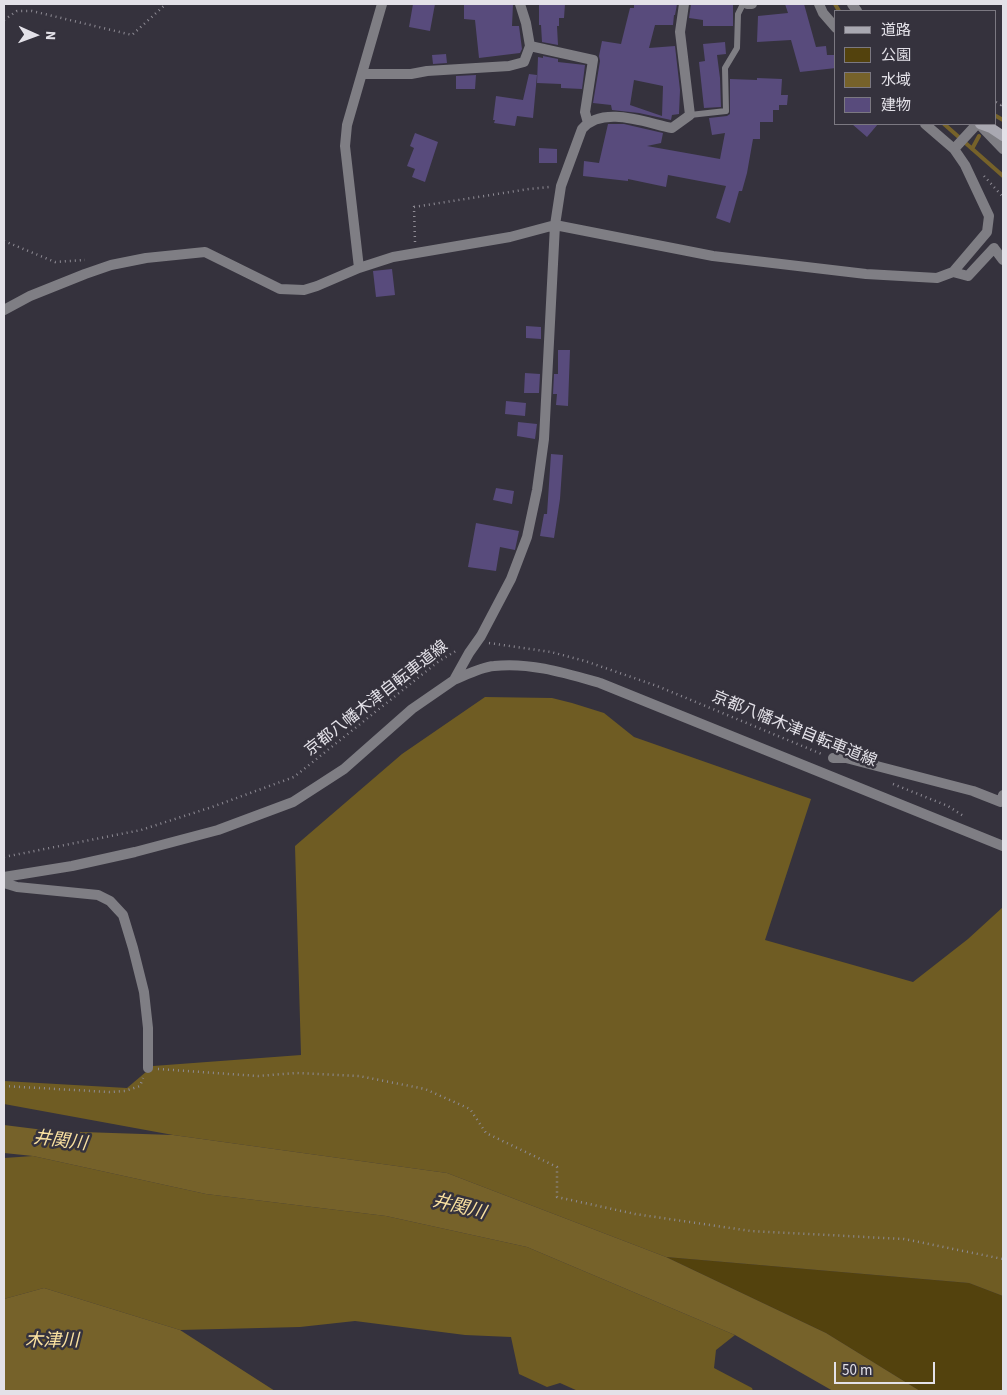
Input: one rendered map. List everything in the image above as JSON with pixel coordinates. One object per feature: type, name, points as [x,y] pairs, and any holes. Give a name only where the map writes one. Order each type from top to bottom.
[{"type":"street","points":[[359,268],[345,146],[348,124],[382,4]]},
{"type":"street","points":[[362,74],[411,74],[427,71],[510,66],[524,62],[530,46],[520,4]]},
{"type":"street","points":[[454,680],[469,653],[482,636],[511,580],[527,538],[537,490],[544,439],[555,225],[561,186],[582,129],[588,122],[608,116],[635,119],[672,128],[690,115],[680,32],[684,4]]},
{"type":"street","points":[[747,4],[752,4]]},
{"type":"street","points":[[819,4],[822,13],[834,26]]},
{"type":"street","points":[[530,46],[593,60],[585,112],[588,122]]},
{"type":"street","points":[[4,310],[30,296],[111,265],[170,254],[205,252],[280,289],[293,290],[317,286],[359,268],[393,257],[510,237],[555,225],[704,255],[866,274],[937,278],[953,272],[987,232],[989,216],[957,146],[926,125]]},
{"type":"street","points":[[957,146],[976,125]]},
{"type":"street","points":[[976,125],[991,128],[1003,136]]},
{"type":"street","points":[[976,125],[1003,149]]},
{"type":"street","points":[[953,272],[968,276],[994,248],[1003,260]]},
{"type":"street","points":[[4,877],[72,866],[135,852],[218,830],[293,802],[344,769],[412,709],[454,680],[492,666],[548,668],[600,683],[1003,846]]},
{"type":"street","points":[[833,758],[846,758],[864,762],[973,791],[1001,802],[1003,795]]},
{"type":"street","points":[[4,883],[17,887],[98,894],[110,901],[123,915],[144,992],[148,1028],[148,1068]]},
{"type":"lane","points":[[690,115],[726,110],[726,68],[737,48],[738,14],[743,4]]},
{"type":"path","points":[[4,20],[17,11],[32,11],[132,35],[166,4]]},
{"type":"path","points":[[415,253],[414,207],[529,189],[561,186]]},
{"type":"path","points":[[4,241],[56,262],[91,259]]},
{"type":"path","name":"京都八幡木津自転車道線","points":[[482,636],[486,642],[551,652],[603,667],[657,686],[833,758]]},
{"type":"path","name":"京都八幡木津自転車道線","points":[[4,857],[141,830],[212,807],[294,777],[439,661],[456,651]]},
{"type":"path","name":"京都八幡木津自転車道線","points":[[886,780],[948,806],[971,821]]},
{"type":"path","points":[[4,1086],[109,1092],[125,1091],[140,1086],[148,1068],[258,1076],[296,1074],[359,1076],[425,1089],[470,1109],[486,1133],[557,1167],[557,1197],[635,1214],[751,1231],[904,1239],[1003,1259]]},
{"type":"green space","points":[[666,1257],[969,1283],[1003,1296],[1003,1391],[920,1391],[826,1333]]},
{"type":"shaded area","points":[[485,697],[552,698],[604,713],[634,737],[811,799],[765,940],[913,982],[968,939],[1003,907],[1003,1296],[969,1283],[666,1257],[447,1173],[173,1135],[4,1104],[4,1081],[127,1088],[153,1066],[301,1055],[295,846],[402,754]]},
{"type":"shaded area","points":[[33,1156],[206,1194],[386,1216],[527,1247],[735,1335],[716,1350],[714,1368],[752,1388],[753,1391],[578,1391],[560,1383],[547,1387],[519,1374],[511,1337],[465,1335],[355,1321],[300,1327],[180,1330],[44,1288],[4,1299],[4,1158]]},
{"type":"water","name":"井関川","points":[[4,1125],[52,1131],[173,1135],[447,1173],[666,1257],[826,1333],[920,1391],[833,1391],[735,1335],[527,1247],[386,1216],[206,1194],[33,1156],[4,1153]]},
{"type":"water","name":"木津川","points":[[44,1288],[180,1330],[275,1391],[4,1391],[4,1299]]},
{"type":"building","points":[[413,4],[435,4],[430,31],[409,27]]},
{"type":"building","points":[[464,4],[513,4],[512,26],[519,26],[522,49],[520,53],[479,58],[475,20],[464,19]]},
{"type":"building","points":[[539,4],[565,4],[564,18],[559,18],[559,26],[557,26],[558,45],[542,42],[541,25],[539,25]]},
{"type":"building","points":[[634,4],[677,4],[673,25],[655,25],[649,48],[675,46],[680,90],[679,114],[672,115],[671,120],[639,113],[612,110],[611,105],[593,103],[602,41],[621,44],[630,8],[634,8]],"holes":[[[634,80],[663,86],[662,116],[630,105]]]},
{"type":"building","points":[[691,4],[733,4],[733,26],[703,26],[703,20],[689,18]]},
{"type":"building","points":[[785,4],[804,4],[816,47],[826,46],[827,55],[834,55],[834,68],[800,72],[791,40],[757,42],[758,16],[788,13]]},
{"type":"building","points":[[725,42],[726,54],[717,55],[721,107],[704,108],[699,62],[705,61],[703,44]]},
{"type":"building","points":[[446,54],[447,63],[433,64],[432,55]]},
{"type":"building","points":[[543,56],[558,59],[558,62],[585,65],[582,89],[561,88],[561,84],[537,83],[538,57],[543,58]]},
{"type":"building","points":[[529,74],[537,75],[533,118],[517,116],[515,126],[494,123],[496,96],[523,100]]},
{"type":"building","points":[[476,75],[475,89],[456,89],[456,76]]},
{"type":"building","points":[[757,78],[782,79],[781,95],[788,95],[787,105],[779,105],[779,110],[773,110],[773,122],[760,122],[760,139],[753,139],[747,173],[742,191],[739,191],[730,223],[716,218],[726,186],[668,175],[666,187],[628,179],[628,181],[583,176],[584,161],[599,163],[608,124],[624,124],[663,133],[661,143],[647,146],[720,159],[725,133],[712,135],[709,118],[730,114],[730,79],[757,80]]},
{"type":"building","points":[[853,125],[877,125],[867,137]]},
{"type":"building","points":[[415,133],[438,142],[425,182],[412,177],[415,169],[407,166],[414,148],[410,146]]},
{"type":"building","points":[[539,148],[557,149],[557,163],[539,163]]},
{"type":"building","points":[[392,269],[395,295],[376,297],[373,271]]},
{"type":"building","points":[[526,326],[541,327],[541,339],[526,338]]},
{"type":"building","points":[[558,350],[570,350],[568,406],[556,405],[557,394],[553,394],[554,374],[558,374]]},
{"type":"building","points":[[525,373],[540,374],[539,393],[524,393]]},
{"type":"building","points":[[506,401],[526,403],[525,416],[505,414]]},
{"type":"building","points":[[518,422],[537,424],[535,439],[517,436]]},
{"type":"building","points":[[551,454],[563,455],[560,499],[554,538],[540,536],[544,514],[547,514]]},
{"type":"building","points":[[496,488],[514,491],[512,504],[493,500]]},
{"type":"building","points":[[476,523],[519,531],[515,550],[500,547],[496,571],[468,567]]},
{"type":"waterway","points":[[835,4],[838,10]]},
{"type":"waterway","points":[[997,117],[1003,120]]},
{"type":"waterway","points":[[945,125],[1003,176]]},
{"type":"waterway","points":[[972,149],[979,136]]}]
